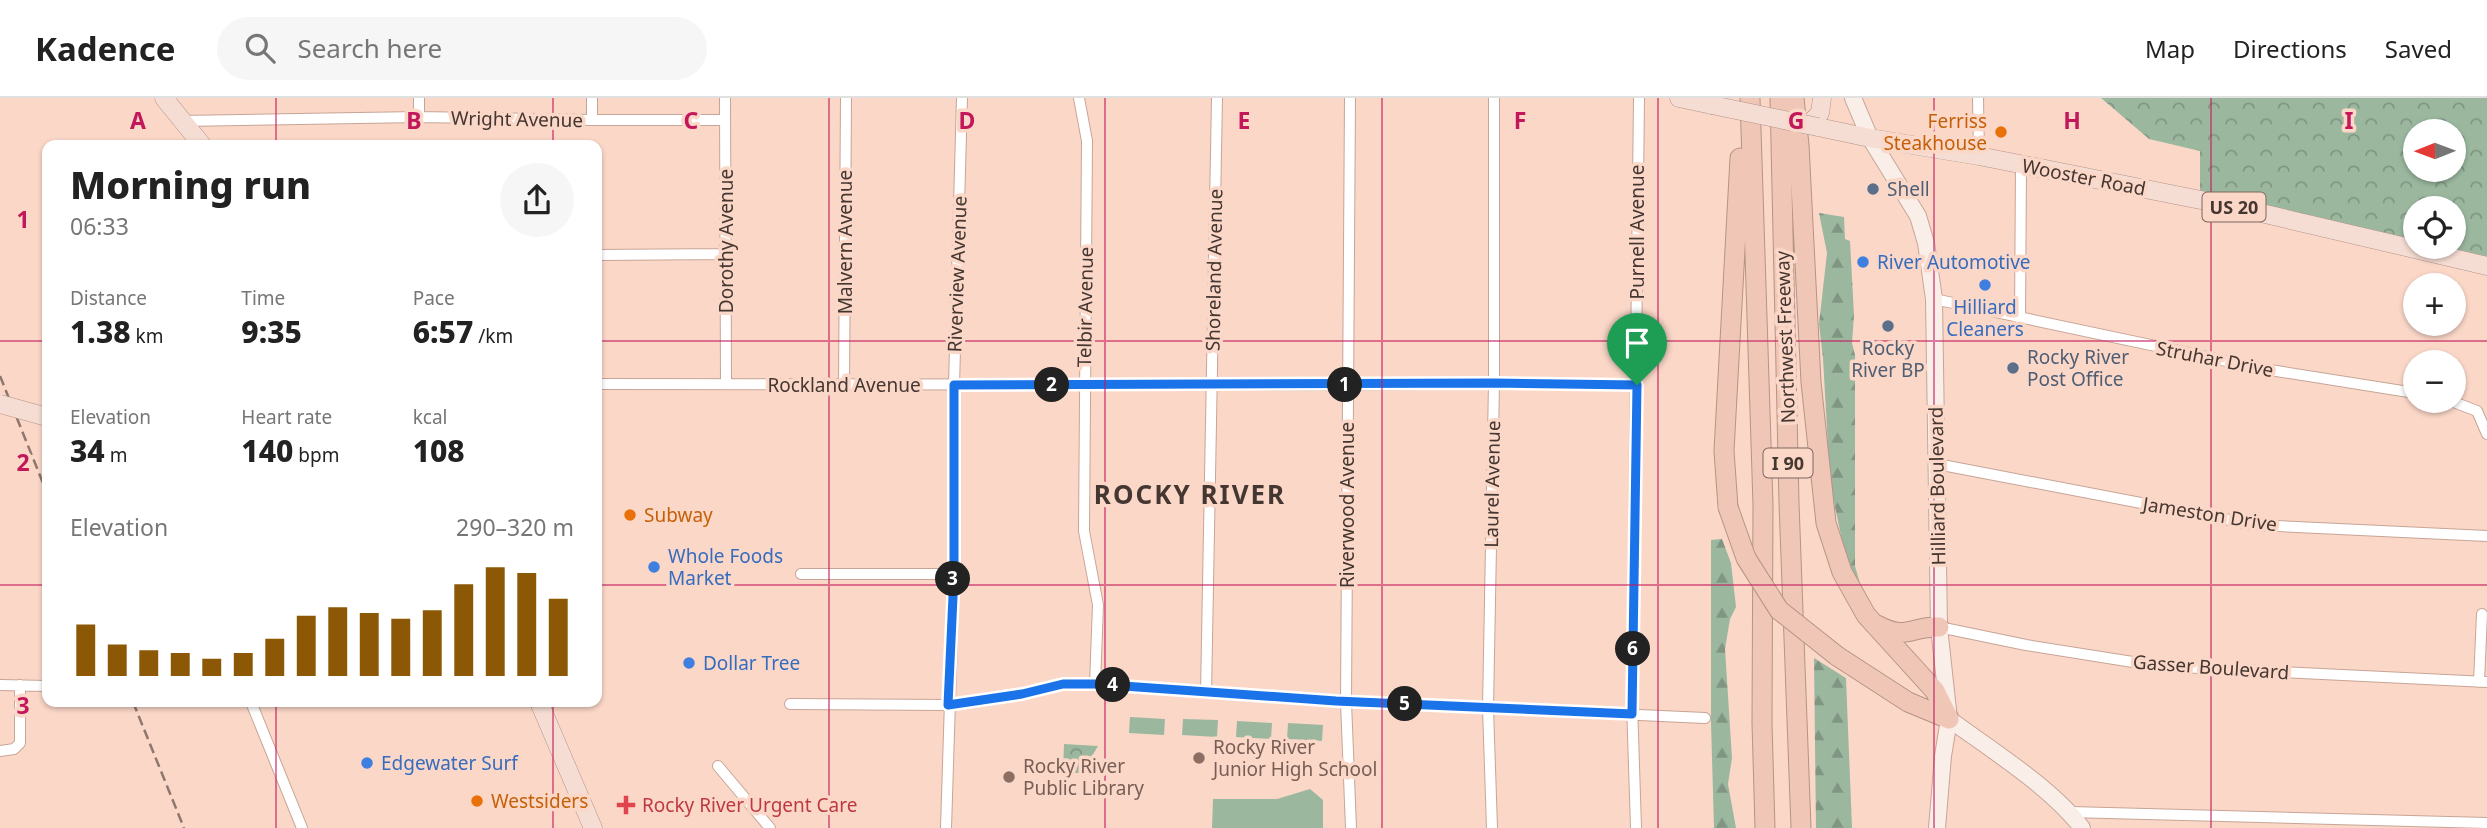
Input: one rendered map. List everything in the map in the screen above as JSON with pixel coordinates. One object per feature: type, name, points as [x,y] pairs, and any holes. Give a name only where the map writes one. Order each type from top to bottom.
[{"type":"highway","points":[[1744,98],[1724,451],[1728,507],[1746,558],[1779,610],[1837,656],[1908,702],[1949,719]]},
{"type":"highway","name":"Northwest Freeway","points":[[1749,98],[1763,505],[1762,723],[1765,828]]},
{"type":"highway","name":"Northwest Freeway","points":[[1780,98],[1789,503],[1801,828]]},
{"type":"highway","points":[[1794,98],[1799,145],[1811,382],[1826,523],[1842,572],[1868,617],[1935,691],[1949,719]]},
{"type":"highway","points":[[1868,617],[1895,633],[1909,633],[1922,626],[1939,626]]},
{"type":"main road","points":[[164,98],[198,140]]},
{"type":"main road","name":"Wooster Road","points":[[1679,98],[1712,105],[1817,116],[1870,138],[1979,156],[2243,209],[2487,266]]},
{"type":"main road","name":"Hilliard Boulevard","points":[[1853,98],[1870,138],[1918,216],[1926,243],[1934,299],[1939,626],[1949,719],[1937,828]]},
{"type":"main road","points":[[0,404],[42,417]]},
{"type":"main road","points":[[0,417],[42,418]]},
{"type":"main road","points":[[542,707],[593,828]]},
{"type":"main road","points":[[1949,719],[2070,812],[2082,828]]},
{"type":"street","points":[[419,98],[419,117]]},
{"type":"street","points":[[592,98],[592,120]]},
{"type":"street","name":"Dorothy Avenue","points":[[725,98],[726,384]]},
{"type":"street","name":"Malvern Avenue","points":[[844,386],[846,98]]},
{"type":"street","name":"Riverview Avenue","points":[[946,828],[954,575],[954,385],[962,98]]},
{"type":"street","name":"Telbir Avenue","points":[[1079,98],[1087,142],[1084,531],[1098,605],[1095,684]]},
{"type":"street","name":"Shoreland Avenue","points":[[1206,693],[1217,98]]},
{"type":"street","name":"Riverwood Avenue","points":[[1350,98],[1346,702],[1351,828]]},
{"type":"street","name":"Laurel Avenue","points":[[1492,828],[1488,708],[1494,383],[1494,98]]},
{"type":"street","name":"Purnell Avenue","points":[[1636,828],[1632,714],[1639,98]]},
{"type":"street","points":[[1978,98],[1979,156]]},
{"type":"street","name":"Wright Avenue","points":[[182,121],[419,117],[725,120]]},
{"type":"street","points":[[2020,319],[2021,164]]},
{"type":"street","points":[[602,255],[727,254]]},
{"type":"street","name":"Struhar Drive","points":[[1934,299],[2264,369],[2403,391]]},
{"type":"street","name":"Rockland Avenue","points":[[602,384],[1637,385]]},
{"type":"street","points":[[2466,407],[2477,411],[2487,434]]},
{"type":"street","name":"Jameston Drive","points":[[1937,464],[2256,525],[2487,536]]},
{"type":"street","points":[[801,574],[954,575]]},
{"type":"street","points":[[2482,614],[2483,682]]},
{"type":"street","name":"Gasser Boulevard","points":[[1939,626],[2026,645],[2158,666],[2483,682]]},
{"type":"street","points":[[790,704],[948,705],[1022,694],[1063,684],[1095,684],[1346,702],[1705,718]]},
{"type":"street","points":[[0,685],[42,686]]},
{"type":"street","points":[[0,751],[14,749],[20,743],[20,685]]},
{"type":"street","points":[[253,707],[302,828]]},
{"type":"street","points":[[718,766],[770,828]]},
{"type":"street","points":[[2070,812],[2487,822]]},
{"type":"green space","points":[[2101,98],[2487,98],[2487,264],[2465,259],[2466,196],[2403,196],[2403,245],[2200,199],[2200,151],[2149,139]]},
{"type":"green space","points":[[1819,213],[1844,217],[1845,239],[1850,241],[1854,315],[1852,343],[1855,355],[1855,566],[1862,591],[1843,545],[1830,483],[1819,324],[1827,253]]},
{"type":"green space","points":[[1722,539],[1731,563],[1736,607],[1730,619],[1725,649],[1732,758],[1728,784],[1736,828],[1714,828],[1711,540]]},
{"type":"green space","points":[[1814,658],[1846,678],[1852,828],[1816,828]]},
{"type":"green space","points":[[1130,717],[1165,719],[1164,735],[1129,733]]},
{"type":"green space","points":[[1183,719],[1218,720],[1217,737],[1182,735]]},
{"type":"green space","points":[[1237,721],[1272,723],[1271,739],[1236,737]]},
{"type":"green space","points":[[1288,723],[1323,725],[1322,741],[1287,739]]},
{"type":"green space","points":[[1064,744],[1098,746],[1082,773],[1063,773]]},
{"type":"green space","points":[[1310,789],[1323,800],[1323,828],[1212,828],[1213,799],[1277,799]]},
{"type":"railway","points":[[0,376],[42,481]]},
{"type":"railway","points":[[135,707],[184,828]]},
{"type":"place","name":"Ferriss Steakhouse","points":[[2001,132]]},
{"type":"place","name":"Shell","points":[[1873,189]]},
{"type":"place","name":"River Automotive","points":[[1863,262]]},
{"type":"place","name":"Hilliard Cleaners","points":[[1985,285]]},
{"type":"place","name":"Rocky River BP","points":[[1888,326]]},
{"type":"place","name":"Rocky River Post Office","points":[[2013,368]]},
{"type":"place","name":"Subway","points":[[630,515]]},
{"type":"place","name":"Whole Foods Market","points":[[654,567]]},
{"type":"place","name":"Dollar Tree","points":[[689,663]]},
{"type":"place","name":"Rocky River Junior High School","points":[[1199,758]]},
{"type":"place","name":"Edgewater Surf","points":[[367,763]]},
{"type":"place","name":"Rocky River Public Library","points":[[1009,777]]},
{"type":"place","name":"Westsiders","points":[[477,801]]},
{"type":"place","name":"Rocky River Urgent Care","points":[[626,805]]},
{"type":"district","name":"ROCKY RIVER","points":[[1190,494]]},
{"type":"route","points":[[954,385],[1637,385],[1632,714],[1336,701],[1095,684],[1063,684],[1022,694],[948,705],[954,575],[954,385]]}]
